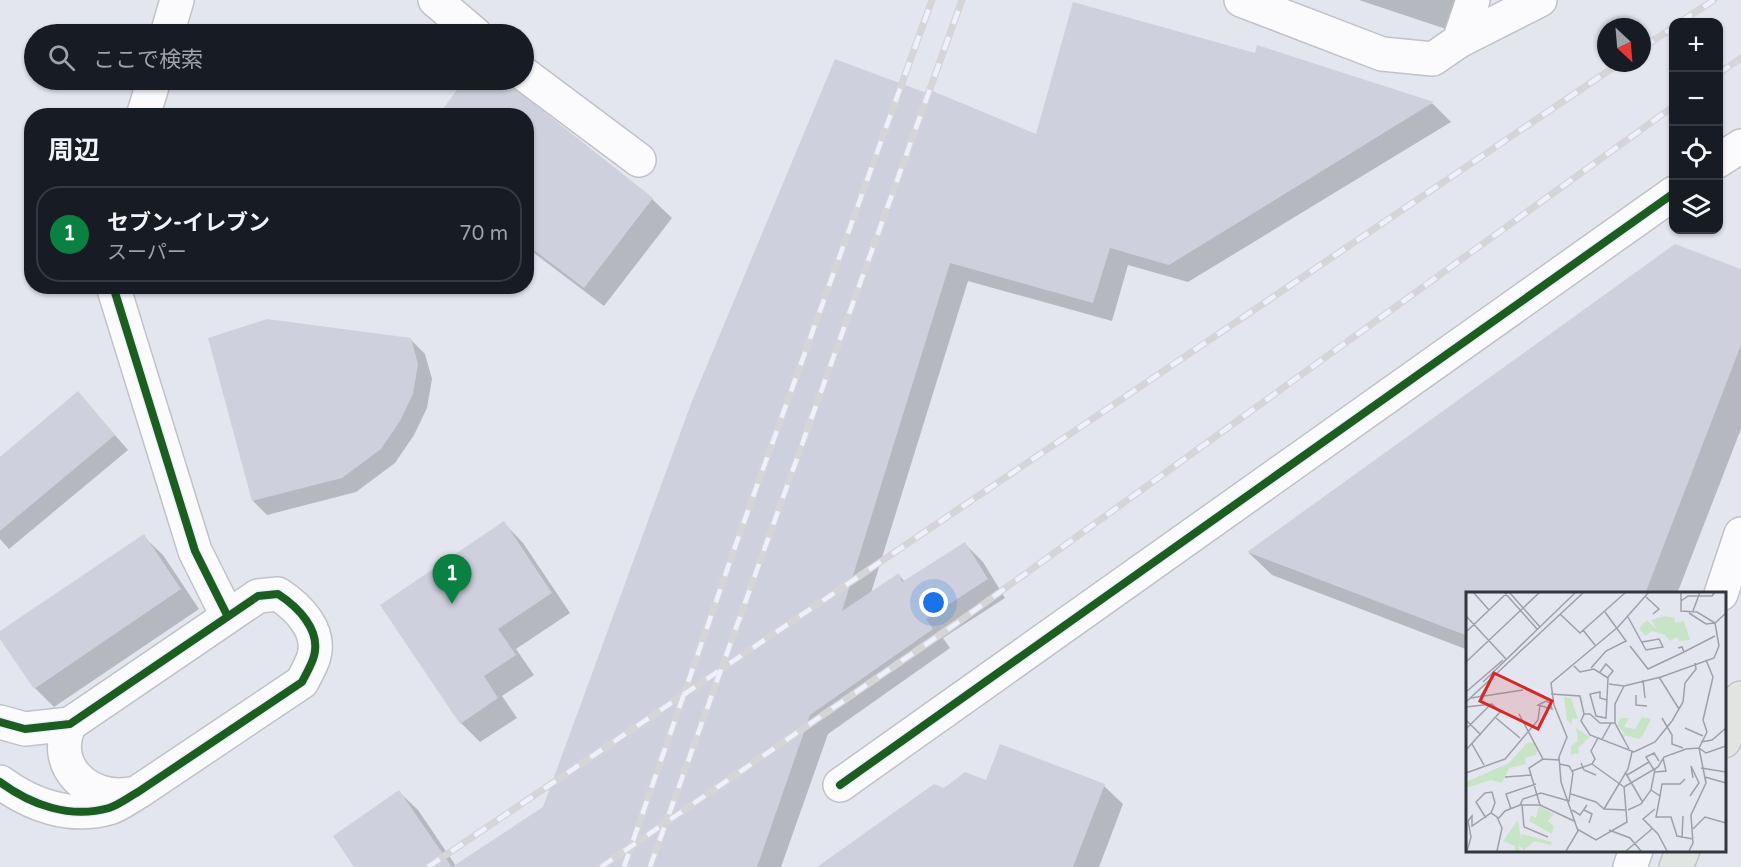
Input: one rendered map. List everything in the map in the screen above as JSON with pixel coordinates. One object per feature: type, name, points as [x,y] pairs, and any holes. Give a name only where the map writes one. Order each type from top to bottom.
[{"type":"main road","points":[[1726,738],[1741,698]]},
{"type":"main road","points":[[1676,867],[1682,852]]},
{"type":"street","points":[[170,24],[177,0]]},
{"type":"street","points":[[435,0],[463,24]]},
{"type":"street","points":[[1241,0],[1382,54],[1433,59],[1459,41],[1540,0]]},
{"type":"street","points":[[1459,41],[1473,0]]},
{"type":"street","points":[[534,81],[639,160]]},
{"type":"street","points":[[145,108],[151,90]]},
{"type":"street","points":[[1723,159],[1741,146]]},
{"type":"street","points":[[840,785],[1669,197]]},
{"type":"street","points":[[115,294],[195,551],[227,615]]},
{"type":"street","points":[[1722,592],[1741,534]]},
{"type":"street","points":[[0,722],[25,729],[70,724],[258,596],[278,594],[293,604],[314,632],[315,655],[302,682],[138,792],[110,808],[47,809],[17,795],[0,782]]},
{"type":"street","points":[[70,724],[63,739],[65,759],[75,776],[92,791],[115,796],[138,792]]},
{"type":"street","points":[[1630,867],[1635,852]]},
{"type":"building","points":[[1073,2],[1255,53],[1257,45],[1434,102],[1169,265],[1110,248],[1093,303],[950,263],[842,611],[899,573],[902,582],[965,542],[988,579],[926,619],[933,629],[810,715],[757,867],[452,867],[543,807],[692,401],[835,59],[929,94],[930,90],[1036,134]]},
{"type":"building","points":[[457,90],[517,90],[653,198],[584,288],[534,250],[534,108],[444,108]]},
{"type":"building","points":[[1675,244],[1741,269],[1741,345],[1646,592],[1466,592],[1466,635],[1247,552]]},
{"type":"building","points":[[267,319],[411,338],[418,364],[413,394],[400,421],[381,449],[342,478],[252,501],[208,338]]},
{"type":"building","points":[[78,391],[115,435],[0,531],[0,457]]},
{"type":"building","points":[[504,521],[552,593],[498,629],[516,655],[484,676],[498,698],[460,724],[380,605]]},
{"type":"building","points":[[144,534],[181,589],[34,689],[0,639],[0,631]]},
{"type":"building","points":[[1000,744],[1105,784],[1073,867],[817,867],[934,784],[944,788],[965,772],[986,780]]},
{"type":"building","points":[[399,790],[452,867],[354,867],[333,836]]},
{"type":"railway","points":[[624,867],[736,544],[932,0]]},
{"type":"railway","points":[[650,867],[962,0]]},
{"type":"railway","points":[[1686,18],[1714,0]]},
{"type":"railway","points":[[1651,42],[1669,30]]},
{"type":"railway","points":[[1721,72],[1741,58]]},
{"type":"railway","points":[[428,867],[1607,72]]},
{"type":"railway","points":[[601,867],[957,623],[1669,110]]},
{"type":"cycle path","points":[[840,785],[1669,197]]},
{"type":"cycle path","points":[[115,294],[195,551],[227,615]]},
{"type":"cycle path","points":[[0,722],[25,729],[70,724],[258,596],[278,594],[286,599],[306,620],[314,637],[314,656],[302,682],[116,805],[94,811],[66,811],[38,803],[0,782]]},
{"type":"place","name":"セブン-イレブン","points":[[452,604]]}]
